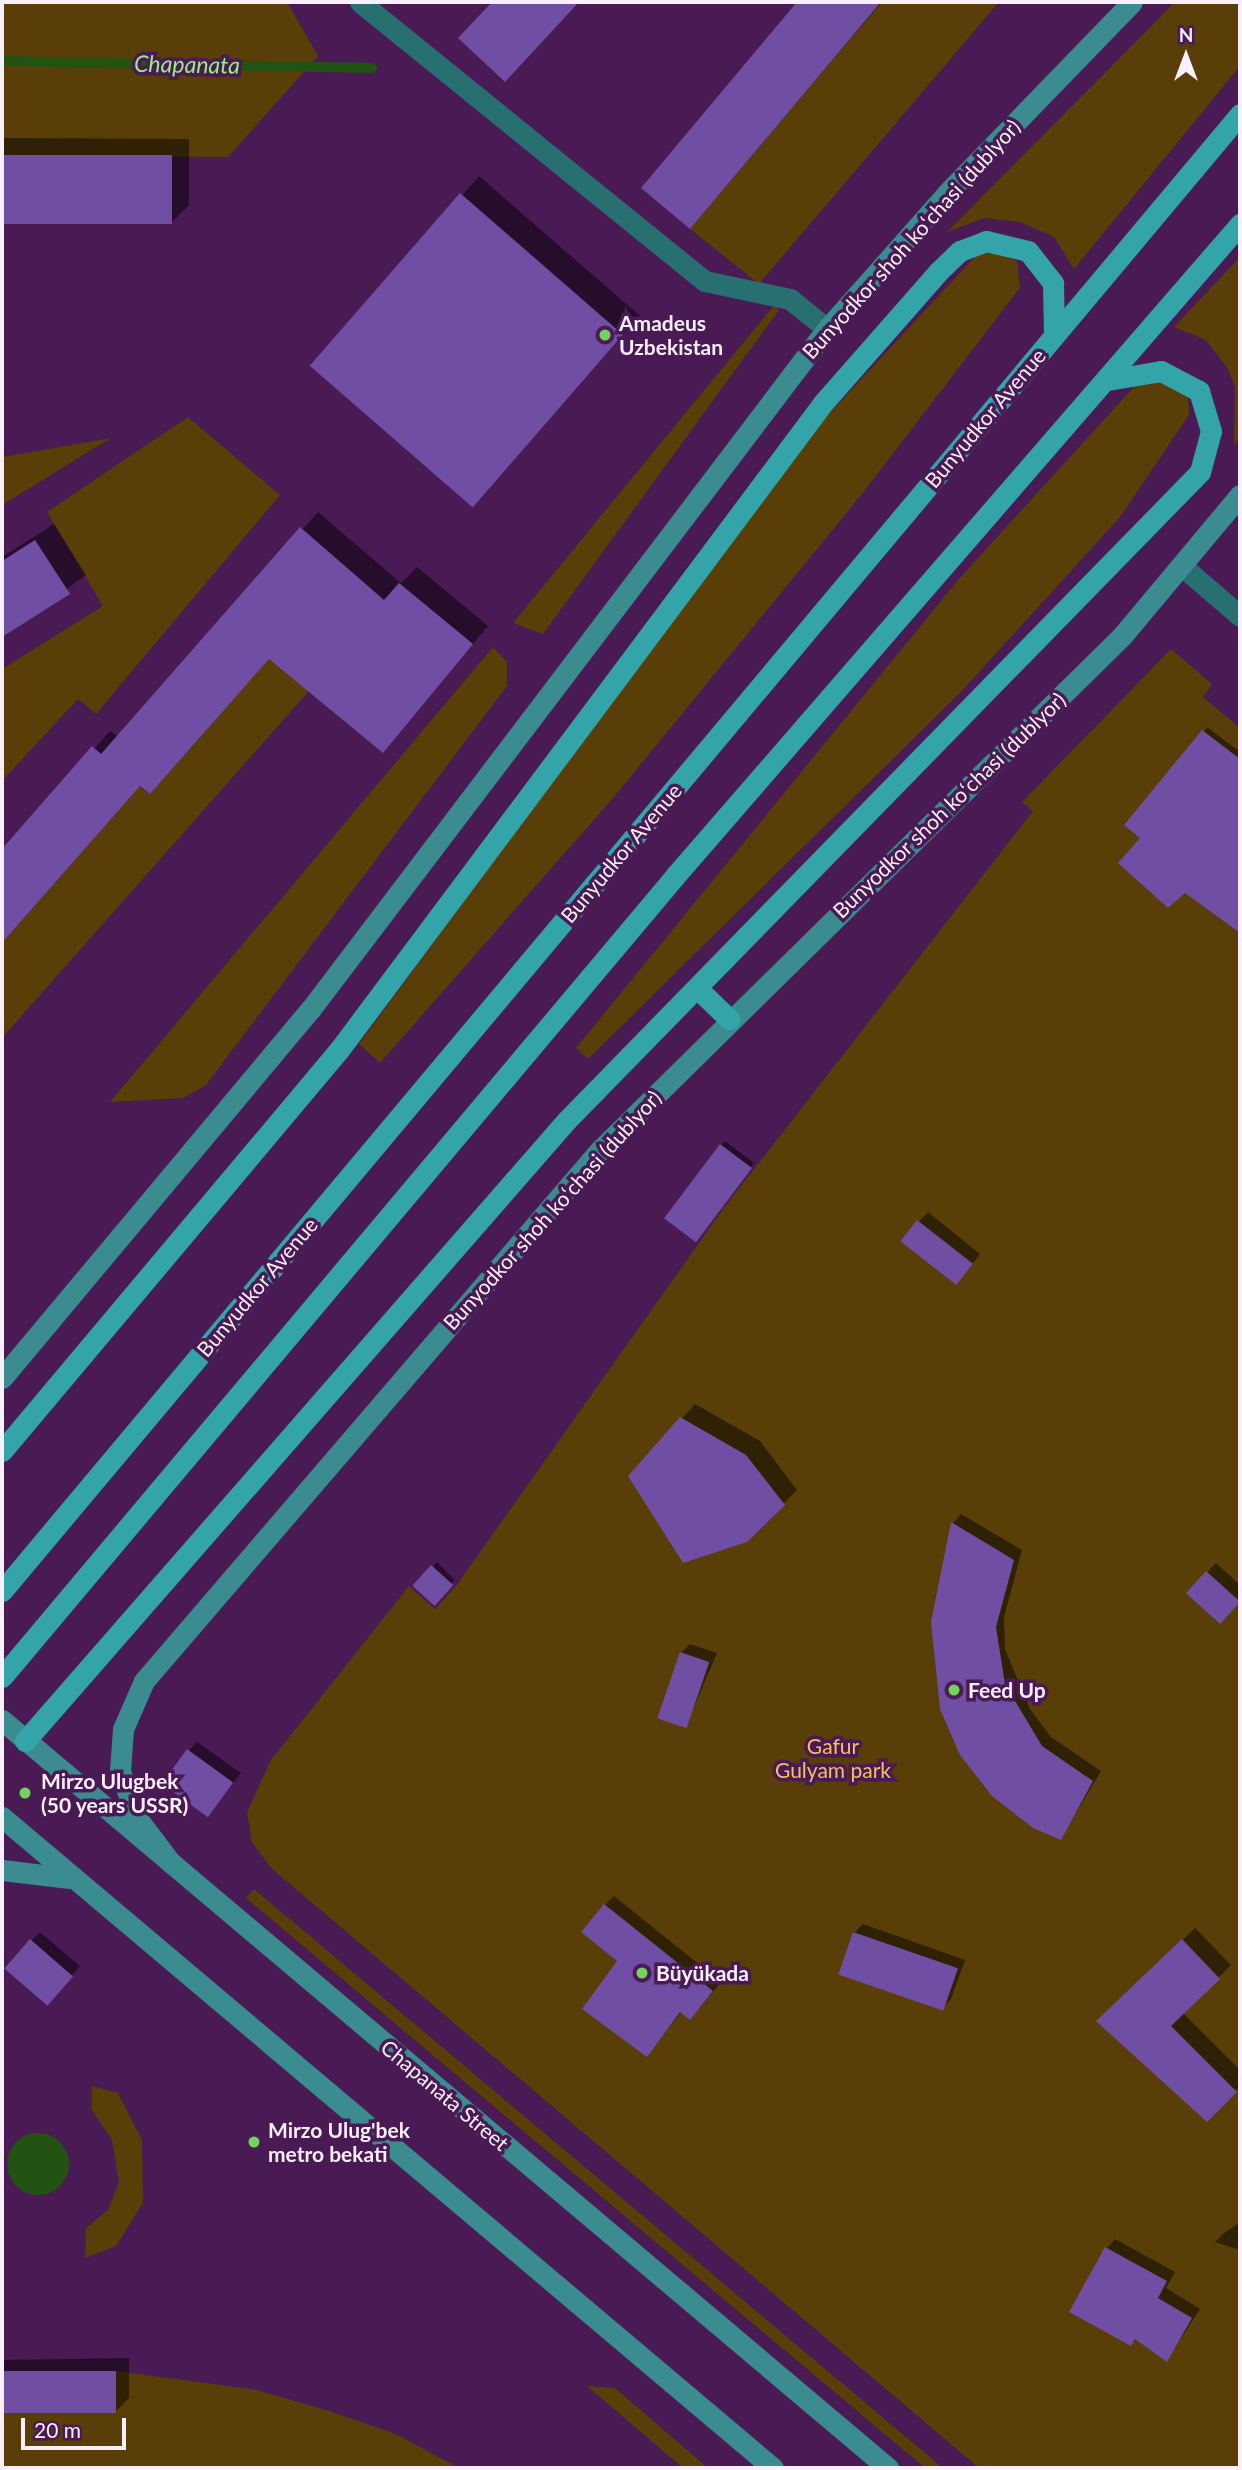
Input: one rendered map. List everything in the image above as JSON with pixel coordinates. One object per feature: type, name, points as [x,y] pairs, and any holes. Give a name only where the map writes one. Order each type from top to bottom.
[{"type":"main road","name":"Bunyudkor Avenue","points":[[2,1591],[1240,114]]},
{"type":"main road","points":[[2,1677],[676,876],[1108,380],[1240,224]]},
{"type":"main road","points":[[2,1451],[339,1050],[823,403],[939,271],[960,251],[986,241],[1028,251],[1053,283],[1055,334]]},
{"type":"main road","points":[[25,1741],[567,1120],[1039,643],[1206,464],[1210,420],[1192,384],[1150,370],[1108,380]]},
{"type":"main road","points":[[697,988],[729,1019]]},
{"type":"street","points":[[360,2],[705,281],[790,299],[827,329]]},
{"type":"street","name":"Bunyodkor shoh koʻchasi (dublyor)","points":[[2,1378],[310,1010],[827,329],[948,192],[1132,2]]},
{"type":"street","name":"Bunyodkor shoh koʻchasi (dublyor)","points":[[171,1863],[136,1818],[120,1771],[122,1729],[144,1681],[600,1150],[729,1019],[1122,636],[1183,567],[1240,495]]},
{"type":"street","points":[[1183,567],[1240,616]]},
{"type":"street","name":"Chapanata Street","points":[[2,1720],[888,2468]]},
{"type":"street","points":[[2,1817],[773,2468]]},
{"type":"street","points":[[2,1870],[47,1871],[88,1890]]},
{"type":"green space","points":[[2,2],[287,2],[318,56],[228,157],[2,155]]},
{"type":"green space","points":[[881,2],[999,2],[759,284],[690,229]]},
{"type":"green space","points":[[1175,2],[1240,2],[1240,66],[1074,269],[1054,237],[1020,222],[984,218],[947,232]]},
{"type":"green space","points":[[983,248],[1017,261],[1020,288],[862,494],[614,797],[380,1063],[359,1044],[799,446]]},
{"type":"green space","points":[[1240,257],[1240,436],[1234,446],[1235,388],[1228,369],[1206,340],[1174,327]]},
{"type":"green space","points":[[775,304],[779,310],[543,634],[513,623]]},
{"type":"green space","points":[[1151,376],[1188,394],[1189,415],[1120,517],[961,692],[588,1059],[576,1048],[958,580],[1141,379]]},
{"type":"green space","points":[[188,417],[280,495],[96,714],[78,699],[2,781],[2,669],[103,606],[47,512]]},
{"type":"green space","points":[[111,438],[2,505],[2,457]]},
{"type":"green space","points":[[348,569],[309,691],[2,1038],[2,943],[139,787],[150,794]]},
{"type":"green space","points":[[493,647],[507,662],[507,686],[206,1085],[183,1098],[110,1102]]},
{"type":"green space","name":"Gafur Gulyam park","points":[[1171,649],[1212,684],[1203,697],[1240,728],[1240,2468],[979,2468],[271,1868],[252,1842],[247,1812],[271,1760],[409,1586],[435,1609],[456,1586],[723,1209],[1033,811],[1022,802]]},
{"type":"green space","points":[[254,1889],[943,2468],[925,2468],[436,2058],[246,1898]]},
{"type":"green space","points":[[92,2086],[118,2093],[142,2140],[143,2203],[116,2246],[85,2258],[86,2228],[108,2210],[119,2182],[112,2140],[92,2110]]},
{"type":"green space","points":[[116,2371],[257,2390],[396,2434],[459,2468],[2,2468],[2,2394],[115,2393]]},
{"type":"green space","points":[[587,2386],[615,2388],[708,2468],[683,2468]]},
{"type":"shaded area","points":[[38,2133],[60,2142],[69,2164],[60,2186],[38,2195],[16,2186],[7,2164],[16,2142]]},
{"type":"building","points":[[492,2],[579,2],[505,82],[458,38]]},
{"type":"building","points":[[797,2],[881,2],[690,229],[641,188]]},
{"type":"building","points":[[2,155],[172,155],[172,224],[2,224]]},
{"type":"building","points":[[460,193],[623,335],[473,508],[310,366]]},
{"type":"building","points":[[300,527],[384,600],[399,583],[473,644],[383,753],[269,659],[150,794],[140,786],[2,943],[2,849],[92,746],[101,754]]},
{"type":"building","points":[[35,540],[70,594],[2,637],[2,561]]},
{"type":"building","points":[[1202,730],[1240,759],[1240,933],[1185,893],[1168,908],[1118,863],[1140,838],[1124,825]]},
{"type":"building","points":[[720,1144],[752,1168],[696,1242],[664,1218]]},
{"type":"building","points":[[917,1220],[973,1264],[956,1285],[900,1241]]},
{"type":"building","points":[[680,1417],[746,1455],[785,1505],[747,1542],[683,1563],[628,1476]]},
{"type":"building","points":[[951,1522],[1014,1560],[996,1627],[1005,1684],[1042,1746],[1093,1781],[1061,1840],[1033,1828],[992,1796],[960,1755],[940,1709],[931,1622]]},
{"type":"building","points":[[431,1565],[453,1585],[435,1606],[412,1586]]},
{"type":"building","points":[[1206,1571],[1240,1602],[1220,1624],[1186,1593]]},
{"type":"building","points":[[680,1652],[709,1662],[687,1728],[657,1718]]},
{"type":"building","points":[[187,1749],[233,1783],[208,1817],[162,1784]]},
{"type":"building","points":[[604,1904],[713,1991],[690,2020],[680,2012],[647,2057],[582,2009],[617,1961],[581,1932]]},
{"type":"building","points":[[853,1932],[958,1968],[943,2011],[838,1975]]},
{"type":"building","points":[[30,1939],[73,1976],[47,2006],[4,1968]]},
{"type":"building","points":[[1182,1939],[1220,1979],[1171,2026],[1237,2092],[1207,2122],[1096,2021]]},
{"type":"building","points":[[1105,2247],[1167,2281],[1158,2298],[1192,2318],[1167,2362],[1135,2339],[1131,2346],[1069,2312]]},
{"type":"building","points":[[2,2371],[116,2371],[116,2413],[2,2413]]},
{"type":"waterway","name":"Chapanata","points":[[2,61],[372,68]]},
{"type":"place","name":"Amadeus Uzbekistan","points":[[605,335]]},
{"type":"place","name":"Feed Up","points":[[954,1690]]},
{"type":"place","name":"Mirzo Ulugbek (50 years USSR)","points":[[25,1793]]},
{"type":"place","name":"Büyükada","points":[[642,1973]]},
{"type":"place","name":"Mirzo Ulug'bek metro bekati","points":[[254,2142]]}]
